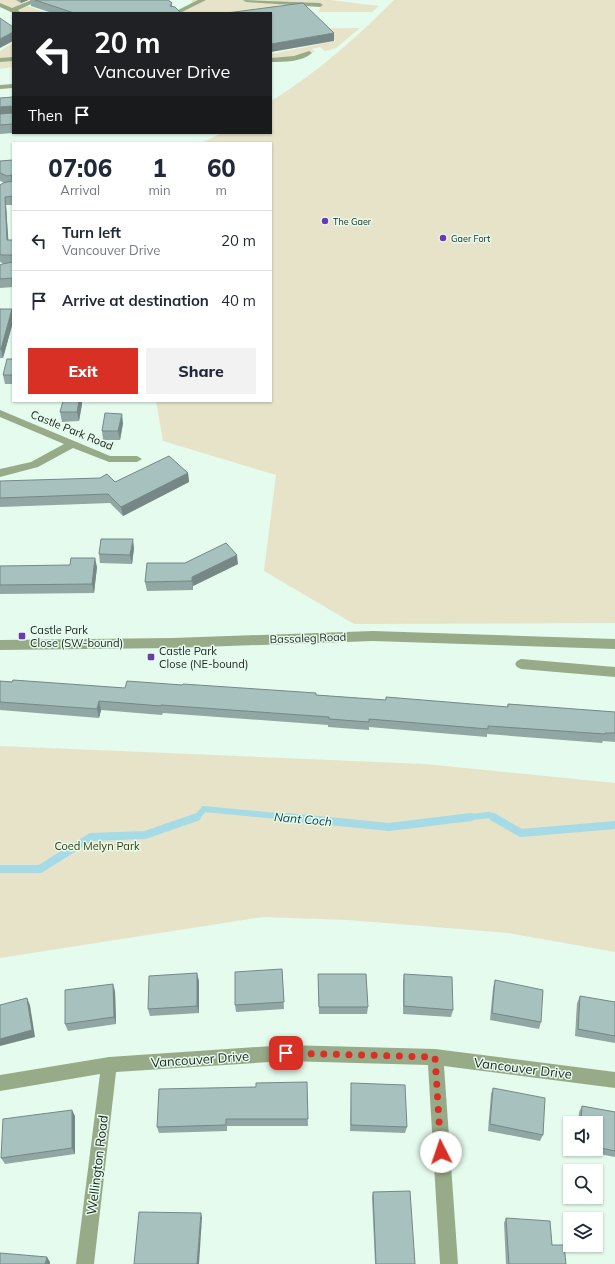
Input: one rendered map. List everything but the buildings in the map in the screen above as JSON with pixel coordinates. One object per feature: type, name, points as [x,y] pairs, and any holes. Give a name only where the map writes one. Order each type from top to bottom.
[{"type":"street","points":[[0,5],[15,12],[37,0]]},
{"type":"street","points":[[177,12],[202,0]]},
{"type":"street","points":[[246,0],[320,5]]},
{"type":"street","points":[[272,60],[292,60],[309,53]]},
{"type":"street","points":[[0,60],[12,59]]},
{"type":"street","points":[[0,87],[12,86]]},
{"type":"street","name":"Castle Park Road","points":[[0,413],[109,460],[137,459]]},
{"type":"street","points":[[0,472],[34,465],[71,444]]},
{"type":"street","name":"Bassaleg Road","points":[[0,645],[172,643],[373,636],[615,644]]},
{"type":"street","points":[[521,664],[615,672]]},
{"type":"street","name":"Vancouver Drive","points":[[0,1083],[109,1065],[286,1053],[435,1057],[615,1080]]},
{"type":"street","points":[[435,1057],[449,1264]]},
{"type":"street","name":"Wellington Road","points":[[85,1264],[109,1065]]},
{"type":"green space","points":[[0,0],[37,0],[25,5],[44,12],[16,12],[0,5]]},
{"type":"green space","points":[[192,0],[330,0],[379,6],[372,12],[319,12],[320,6],[281,4],[279,7],[241,12],[164,12],[182,10],[191,5]]},
{"type":"green space","points":[[394,0],[615,0],[615,623],[354,624],[264,571],[276,475],[163,441],[156,402],[272,402],[272,142],[203,142],[220,134],[272,134],[272,100],[320,67],[365,28]]},
{"type":"green space","points":[[360,28],[336,48],[325,51],[320,47],[312,49],[315,52],[299,58],[272,60],[272,54],[336,41],[329,34],[272,29]]},
{"type":"green space","points":[[12,44],[12,67],[0,69],[0,51]]},
{"type":"green space","name":"Coed Melyn Park","points":[[0,746],[425,764],[615,783],[615,952],[508,933],[348,920],[263,917],[0,958]]},
{"type":"waterway","name":"Nant Coch","points":[[197,817],[204,809],[298,818]]},
{"type":"waterway","name":"Nant Coch","points":[[471,817],[489,815],[493,817]]},
{"type":"waterway","name":"Nant Coch","points":[[0,869],[40,869],[91,837],[145,835],[197,817]]},
{"type":"waterway","name":"Nant Coch","points":[[288,817],[389,827],[471,817]]},
{"type":"waterway","name":"Nant Coch","points":[[462,818],[471,817]]},
{"type":"waterway","name":"Nant Coch","points":[[493,817],[521,833],[615,825]]},
{"type":"place","name":"The Gaer","points":[[325,221]]},
{"type":"place","name":"Gaer Fort","points":[[443,238]]},
{"type":"place","name":"Castle Park Close (SW-bound)","points":[[22,636]]},
{"type":"place","name":"Castle Park Close (NE-bound)","points":[[151,657]]},
{"type":"route","points":[[286,1053],[435,1057],[441,1152]]}]
